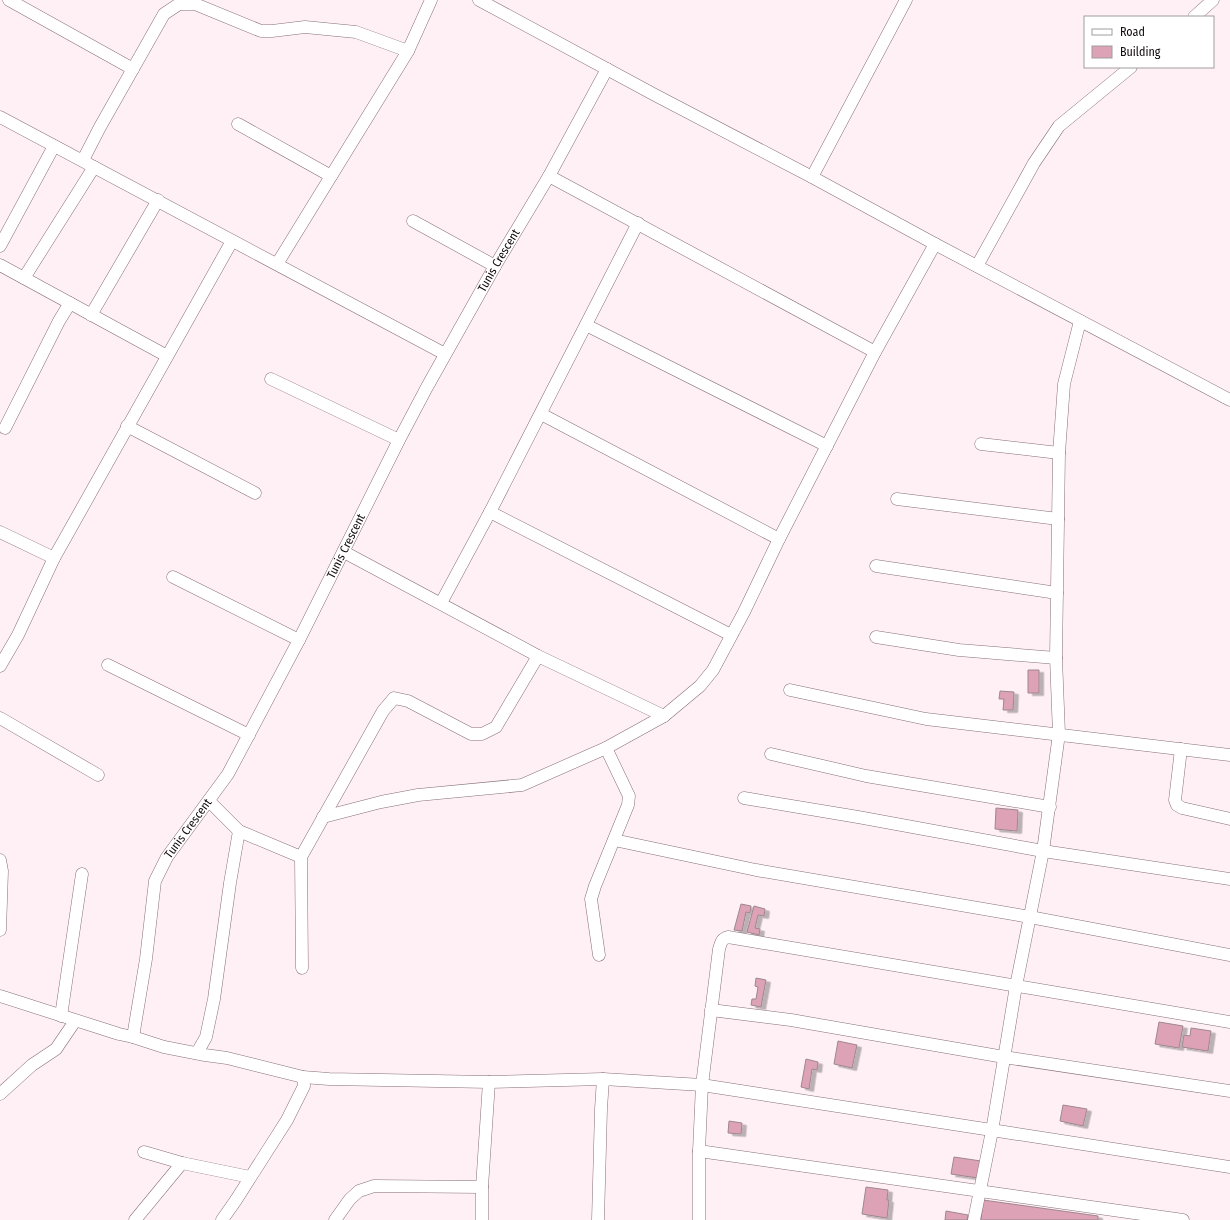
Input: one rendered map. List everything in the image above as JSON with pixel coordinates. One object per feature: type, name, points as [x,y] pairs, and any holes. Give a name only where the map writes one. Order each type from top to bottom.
[{"type":"street","points":[[9,0],[132,69]]},
{"type":"street","points":[[278,264],[408,51],[431,0]]},
{"type":"street","points":[[479,0],[812,177],[1080,322],[1230,400]]},
{"type":"street","points":[[1195,16],[1212,0]]},
{"type":"street","points":[[812,177],[901,2]]},
{"type":"street","points":[[24,278],[89,164],[100,127],[132,69],[164,14],[179,4],[194,4],[261,31],[305,27],[356,32],[408,51]]},
{"type":"street","points":[[977,266],[1034,163],[1059,126],[1130,68]]},
{"type":"street","name":"Tunis Crescent","points":[[133,1037],[146,959],[155,881],[167,858],[228,774],[299,640],[399,440],[445,354],[495,266],[549,176],[607,69]]},
{"type":"street","points":[[0,117],[445,354]]},
{"type":"street","points":[[238,124],[331,176]]},
{"type":"street","points":[[0,246],[54,146]]},
{"type":"street","points":[[549,176],[875,352]]},
{"type":"street","points":[[91,315],[158,200]]},
{"type":"street","points":[[413,221],[495,266]]},
{"type":"street","points":[[441,603],[541,414],[638,223]]},
{"type":"street","points":[[0,666],[18,635],[54,558],[232,241]]},
{"type":"street","points":[[323,817],[381,802],[418,795],[522,786],[606,748],[664,716],[700,686],[713,670],[732,635],[826,446],[875,352],[935,244]]},
{"type":"street","points":[[0,265],[167,356]]},
{"type":"street","points":[[5,428],[59,321],[70,303]]},
{"type":"street","points":[[974,1220],[992,1131],[1016,986],[1043,851],[1059,734],[1056,658],[1060,453],[1064,384],[1080,322]]},
{"type":"street","points":[[586,325],[826,446]]},
{"type":"street","points":[[271,379],[399,440]]},
{"type":"street","points":[[541,414],[779,539]]},
{"type":"street","points":[[127,426],[255,493]]},
{"type":"street","points":[[981,444],[1060,453]]},
{"type":"street","points":[[897,499],[1058,519]]},
{"type":"street","points":[[490,512],[732,635]]},
{"type":"street","points":[[0,532],[54,558]]},
{"type":"street","points":[[344,552],[538,656],[664,716]]},
{"type":"street","points":[[876,566],[1057,592]]},
{"type":"street","points":[[173,577],[299,640]]},
{"type":"street","points":[[876,637],[958,650],[1056,658]]},
{"type":"street","points":[[302,968],[301,857],[383,711],[394,698],[408,701],[471,734],[482,734],[496,727],[538,656]]},
{"type":"street","points":[[108,665],[249,735]]},
{"type":"street","points":[[790,690],[926,719],[1230,754]]},
{"type":"street","points":[[0,718],[98,775]]},
{"type":"street","points":[[598,954],[591,899],[628,806],[629,796],[606,748]]},
{"type":"street","points":[[1181,749],[1174,800],[1177,805],[1182,808],[1230,819]]},
{"type":"street","points":[[771,754],[866,776],[1050,807]]},
{"type":"street","points":[[744,798],[1043,851],[1230,879]]},
{"type":"street","points":[[209,801],[239,831],[301,857]]},
{"type":"street","points":[[201,1054],[214,998],[230,883],[239,831]]},
{"type":"street","points":[[614,840],[756,870],[1030,917],[1230,954]]},
{"type":"street","points":[[0,860],[2,871],[0,930]]},
{"type":"street","points":[[61,1016],[82,874]]},
{"type":"street","points":[[699,1220],[699,1151],[702,1085],[719,949],[724,938],[728,937],[1230,1022]]},
{"type":"street","points":[[0,996],[75,1021],[164,1046],[227,1058],[303,1077],[329,1079],[489,1082],[603,1079],[702,1085],[1230,1167]]},
{"type":"street","points":[[711,1010],[791,1020],[1004,1057],[1230,1090]]},
{"type":"street","points":[[0,1094],[32,1065],[56,1049],[75,1021]]},
{"type":"street","points":[[222,1220],[288,1120],[304,1086],[303,1077]]},
{"type":"street","points":[[598,1220],[603,1079]]},
{"type":"street","points":[[482,1220],[482,1187],[489,1082]]},
{"type":"street","points":[[699,1151],[1183,1220]]},
{"type":"street","points":[[144,1152],[182,1163],[250,1177]]},
{"type":"street","points":[[135,1220],[182,1163]]},
{"type":"street","points":[[335,1220],[350,1199],[359,1191],[374,1186],[482,1187]]},
{"type":"building","points":[[1028,670],[1039,670],[1039,693],[1028,693]]},
{"type":"building","points":[[1000,691],[1014,692],[1013,710],[1003,710],[1004,699],[999,699]]},
{"type":"building","points":[[996,808],[1018,810],[1017,831],[995,829]]},
{"type":"building","points":[[741,904],[751,906],[750,913],[746,912],[742,931],[734,930]]},
{"type":"building","points":[[754,906],[765,909],[764,916],[758,915],[755,928],[760,929],[759,935],[747,932]]},
{"type":"building","points":[[756,978],[766,980],[761,1007],[751,1005],[752,999],[756,999],[758,987],[755,986]]},
{"type":"building","points":[[1159,1022],[1183,1026],[1179,1048],[1155,1044]]},
{"type":"building","points":[[1191,1028],[1211,1031],[1208,1051],[1182,1047],[1184,1035],[1190,1036]]},
{"type":"building","points":[[838,1041],[857,1045],[852,1068],[834,1064]]},
{"type":"building","points":[[806,1059],[818,1062],[817,1070],[812,1069],[809,1089],[801,1087]]},
{"type":"building","points":[[1063,1105],[1087,1109],[1083,1126],[1060,1121]]},
{"type":"building","points":[[729,1121],[742,1123],[741,1134],[728,1133]]},
{"type":"building","points":[[954,1157],[981,1161],[978,1178],[951,1174]]},
{"type":"building","points":[[866,1187],[888,1190],[887,1200],[889,1200],[887,1218],[862,1214]]},
{"type":"building","points":[[983,1200],[1098,1216],[1098,1220],[981,1220]]},
{"type":"building","points":[[946,1211],[968,1215],[967,1220],[945,1220]]}]
